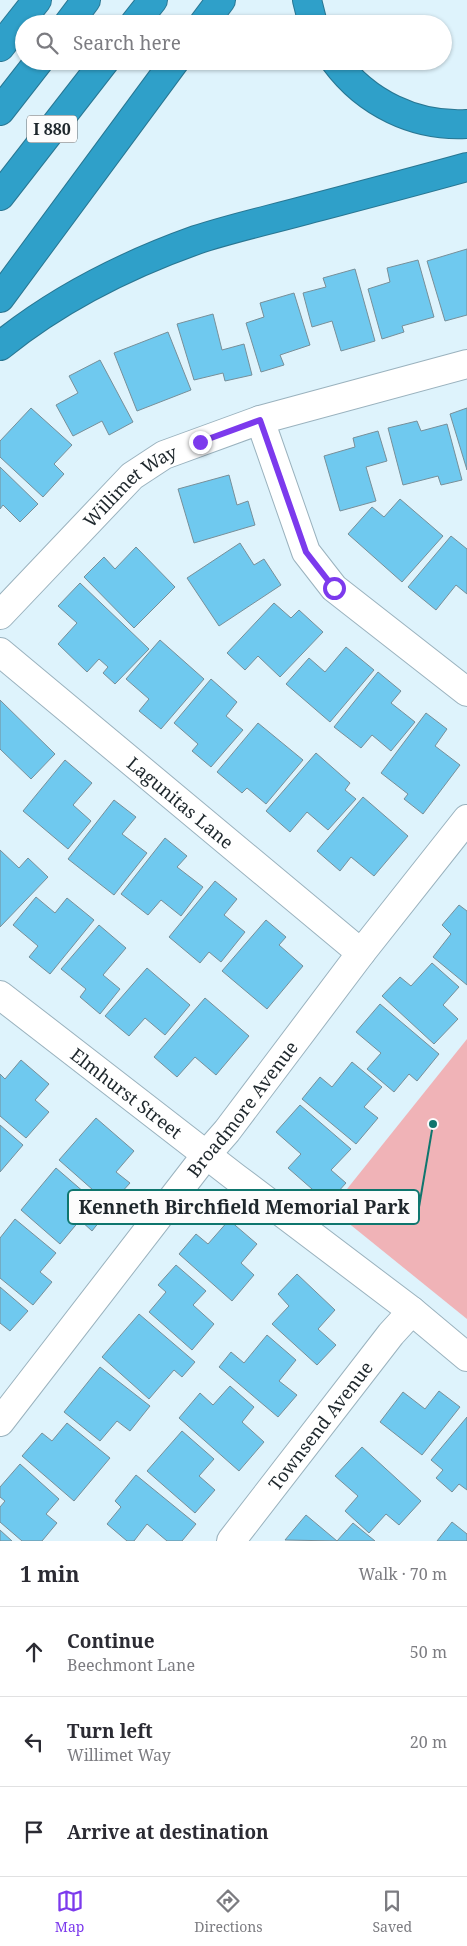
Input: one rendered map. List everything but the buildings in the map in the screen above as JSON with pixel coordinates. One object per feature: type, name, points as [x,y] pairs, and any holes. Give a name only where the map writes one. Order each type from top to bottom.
[{"type":"highway","points":[[25,15],[37,0]]},
{"type":"highway","points":[[75,15],[86,0]]},
{"type":"highway","points":[[141,15],[153,0]]},
{"type":"highway","points":[[210,15],[221,0]]},
{"type":"highway","points":[[306,0],[310,15]]},
{"type":"highway","points":[[0,48],[15,29]]},
{"type":"highway","name":"I 880","points":[[0,111],[32,70]]},
{"type":"highway","name":"I 880","points":[[0,196],[98,70]]},
{"type":"highway","points":[[0,298],[169,70]]},
{"type":"highway","points":[[342,70],[363,91],[388,108],[418,120],[450,125],[467,124]]},
{"type":"highway","points":[[0,346],[20,329],[89,287],[158,254],[240,228],[467,167]]},
{"type":"street","name":"Willimet Way","points":[[0,615],[132,476],[164,455],[260,420],[467,364]]},
{"type":"street","points":[[260,420],[306,552],[334,588],[467,692]]},
{"type":"street","name":"Lagunitas Lane","points":[[0,652],[361,953]]},
{"type":"street","name":"Broadmore Avenue","points":[[0,1422],[206,1155],[227,1131],[361,953],[467,819]]},
{"type":"street","name":"Elmhurst Street","points":[[1,999],[412,1311],[467,1356]]},
{"type":"street","name":"Townsend Avenue","points":[[231,1541],[412,1311]]},
{"type":"shaded area","points":[[467,1039],[467,1319],[331,1209]]},
{"type":"place","name":"Kenneth Birchfield Memorial Park","points":[[433,1124]]},
{"type":"route","points":[[200,442],[260,420],[306,552],[334,588]]}]
